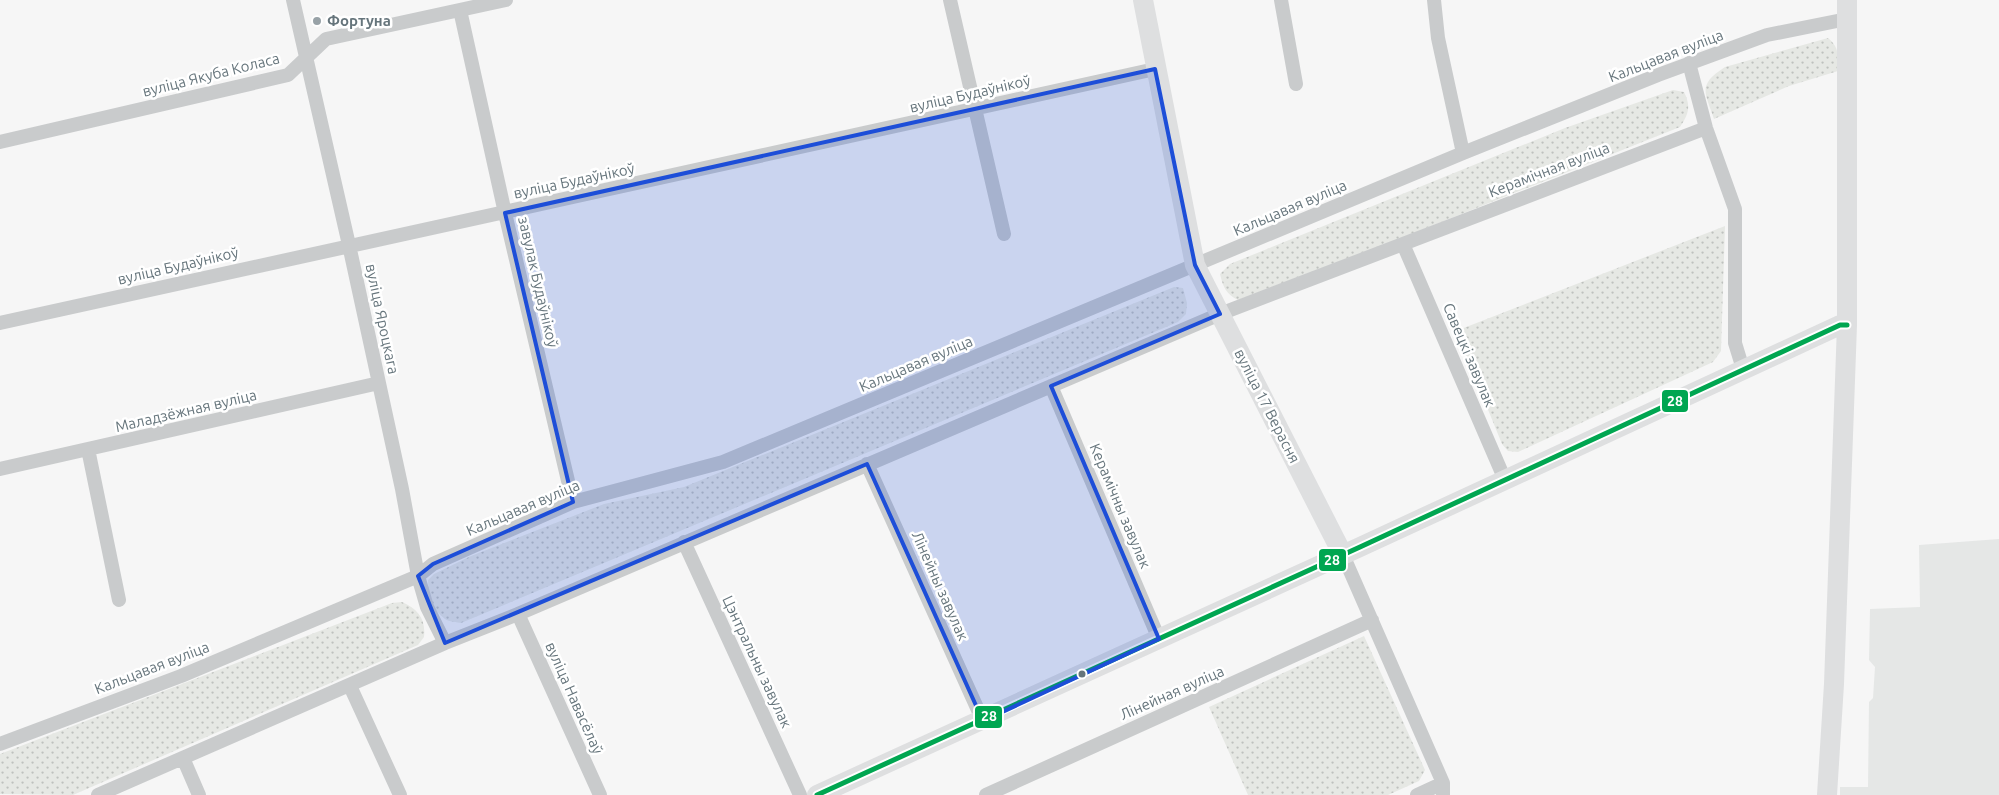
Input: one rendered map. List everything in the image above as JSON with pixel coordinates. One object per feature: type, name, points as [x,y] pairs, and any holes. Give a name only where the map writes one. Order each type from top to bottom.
[{"type":"street","name":"вуліца Яроцкага","points":[[293,0],[379,383],[418,576],[427,606],[445,643]]},
{"type":"street","name":"вуліца Якуба Коласа","points":[[0,142],[288,75],[326,39],[506,0]]},
{"type":"street","points":[[950,0],[1004,234]]},
{"type":"street","name":"вуліца 17 Верасня","points":[[1143,0],[1194,265],[1343,555],[1443,789]]},
{"type":"street","points":[[1281,0],[1296,84]]},
{"type":"street","points":[[1434,0],[1438,38],[1463,153]]},
{"type":"street","name":"завулак Будаўнікоў","points":[[460,10],[505,213],[573,502]]},
{"type":"street","points":[[1827,795],[1834,684],[1847,325],[1847,10]]},
{"type":"street","name":"Кальцавая вуліца","points":[[0,744],[181,676],[418,576],[433,564],[573,502],[723,462],[1463,153],[1689,63],[1847,10]]},
{"type":"street","points":[[1689,63],[1706,128],[1735,209],[1735,343],[1743,369]]},
{"type":"street","name":"вуліца Будаўнікоў","points":[[0,323],[1155,69]]},
{"type":"street","name":"Керамічная вуліца","points":[[98,795],[445,643],[518,614],[1220,314],[1706,128]]},
{"type":"street","name":"Савецкі завулак","points":[[1403,244],[1505,480]]},
{"type":"street","points":[[817,795],[983,721],[1743,369],[1840,325],[1847,325]]},
{"type":"street","name":"Маладзёжная вуліца","points":[[0,469],[379,383]]},
{"type":"street","name":"Керамічны завулак","points":[[1050,386],[1159,639]]},
{"type":"street","points":[[88,449],[119,600]]},
{"type":"street","name":"Лінейны завулак","points":[[867,464],[983,721]]},
{"type":"street","name":"Цэнтральны завулак","points":[[684,542],[800,795]]},
{"type":"street","name":"вуліца Навасёлаў","points":[[518,614],[600,795]]},
{"type":"street","name":"Лінейная вуліца","points":[[986,795],[1372,620]]},
{"type":"street","points":[[350,686],[400,795]]},
{"type":"street","points":[[183,758],[199,795]]},
{"type":"street","points":[[1417,795],[1443,789]]},
{"type":"highlighted area","points":[[1155,69],[1195,265],[1220,314],[1051,386],[1159,639],[983,721],[867,464],[445,643],[418,576],[433,564],[573,502],[505,213]]},
{"type":"shaded area","points":[[1828,38],[1835,45],[1838,57],[1838,71],[1789,86],[1714,119],[1706,90],[1707,84],[1716,73],[1725,67]]},
{"type":"shaded area","points":[[1673,90],[1684,92],[1688,102],[1687,114],[1680,127],[1414,233],[1238,300],[1228,293],[1224,286],[1220,274],[1230,264],[1565,128]]},
{"type":"shaded area","points":[[1725,226],[1721,351],[1713,362],[1518,452],[1508,451],[1502,444],[1456,331]]},
{"type":"shaded area","points":[[1174,287],[1183,288],[1187,303],[1186,314],[1178,322],[461,623],[445,619],[434,607],[428,580],[434,574],[471,556],[604,504],[684,487]]},
{"type":"shaded area","points":[[1999,539],[1999,795],[1840,795],[1840,787],[1868,787],[1869,702],[1873,698],[1875,667],[1869,660],[1870,609],[1920,607],[1919,545]]},
{"type":"shaded area","points":[[402,602],[417,611],[424,625],[424,637],[418,645],[73,795],[0,794],[0,754],[392,603]]},
{"type":"shaded area","points":[[1364,636],[1425,770],[1419,781],[1388,795],[1248,795],[1209,707]]},
{"type":"transit line","name":"28","points":[[817,795],[1840,325],[1847,325]]},
{"type":"place","name":"Фортуна","points":[[317,21]]}]
